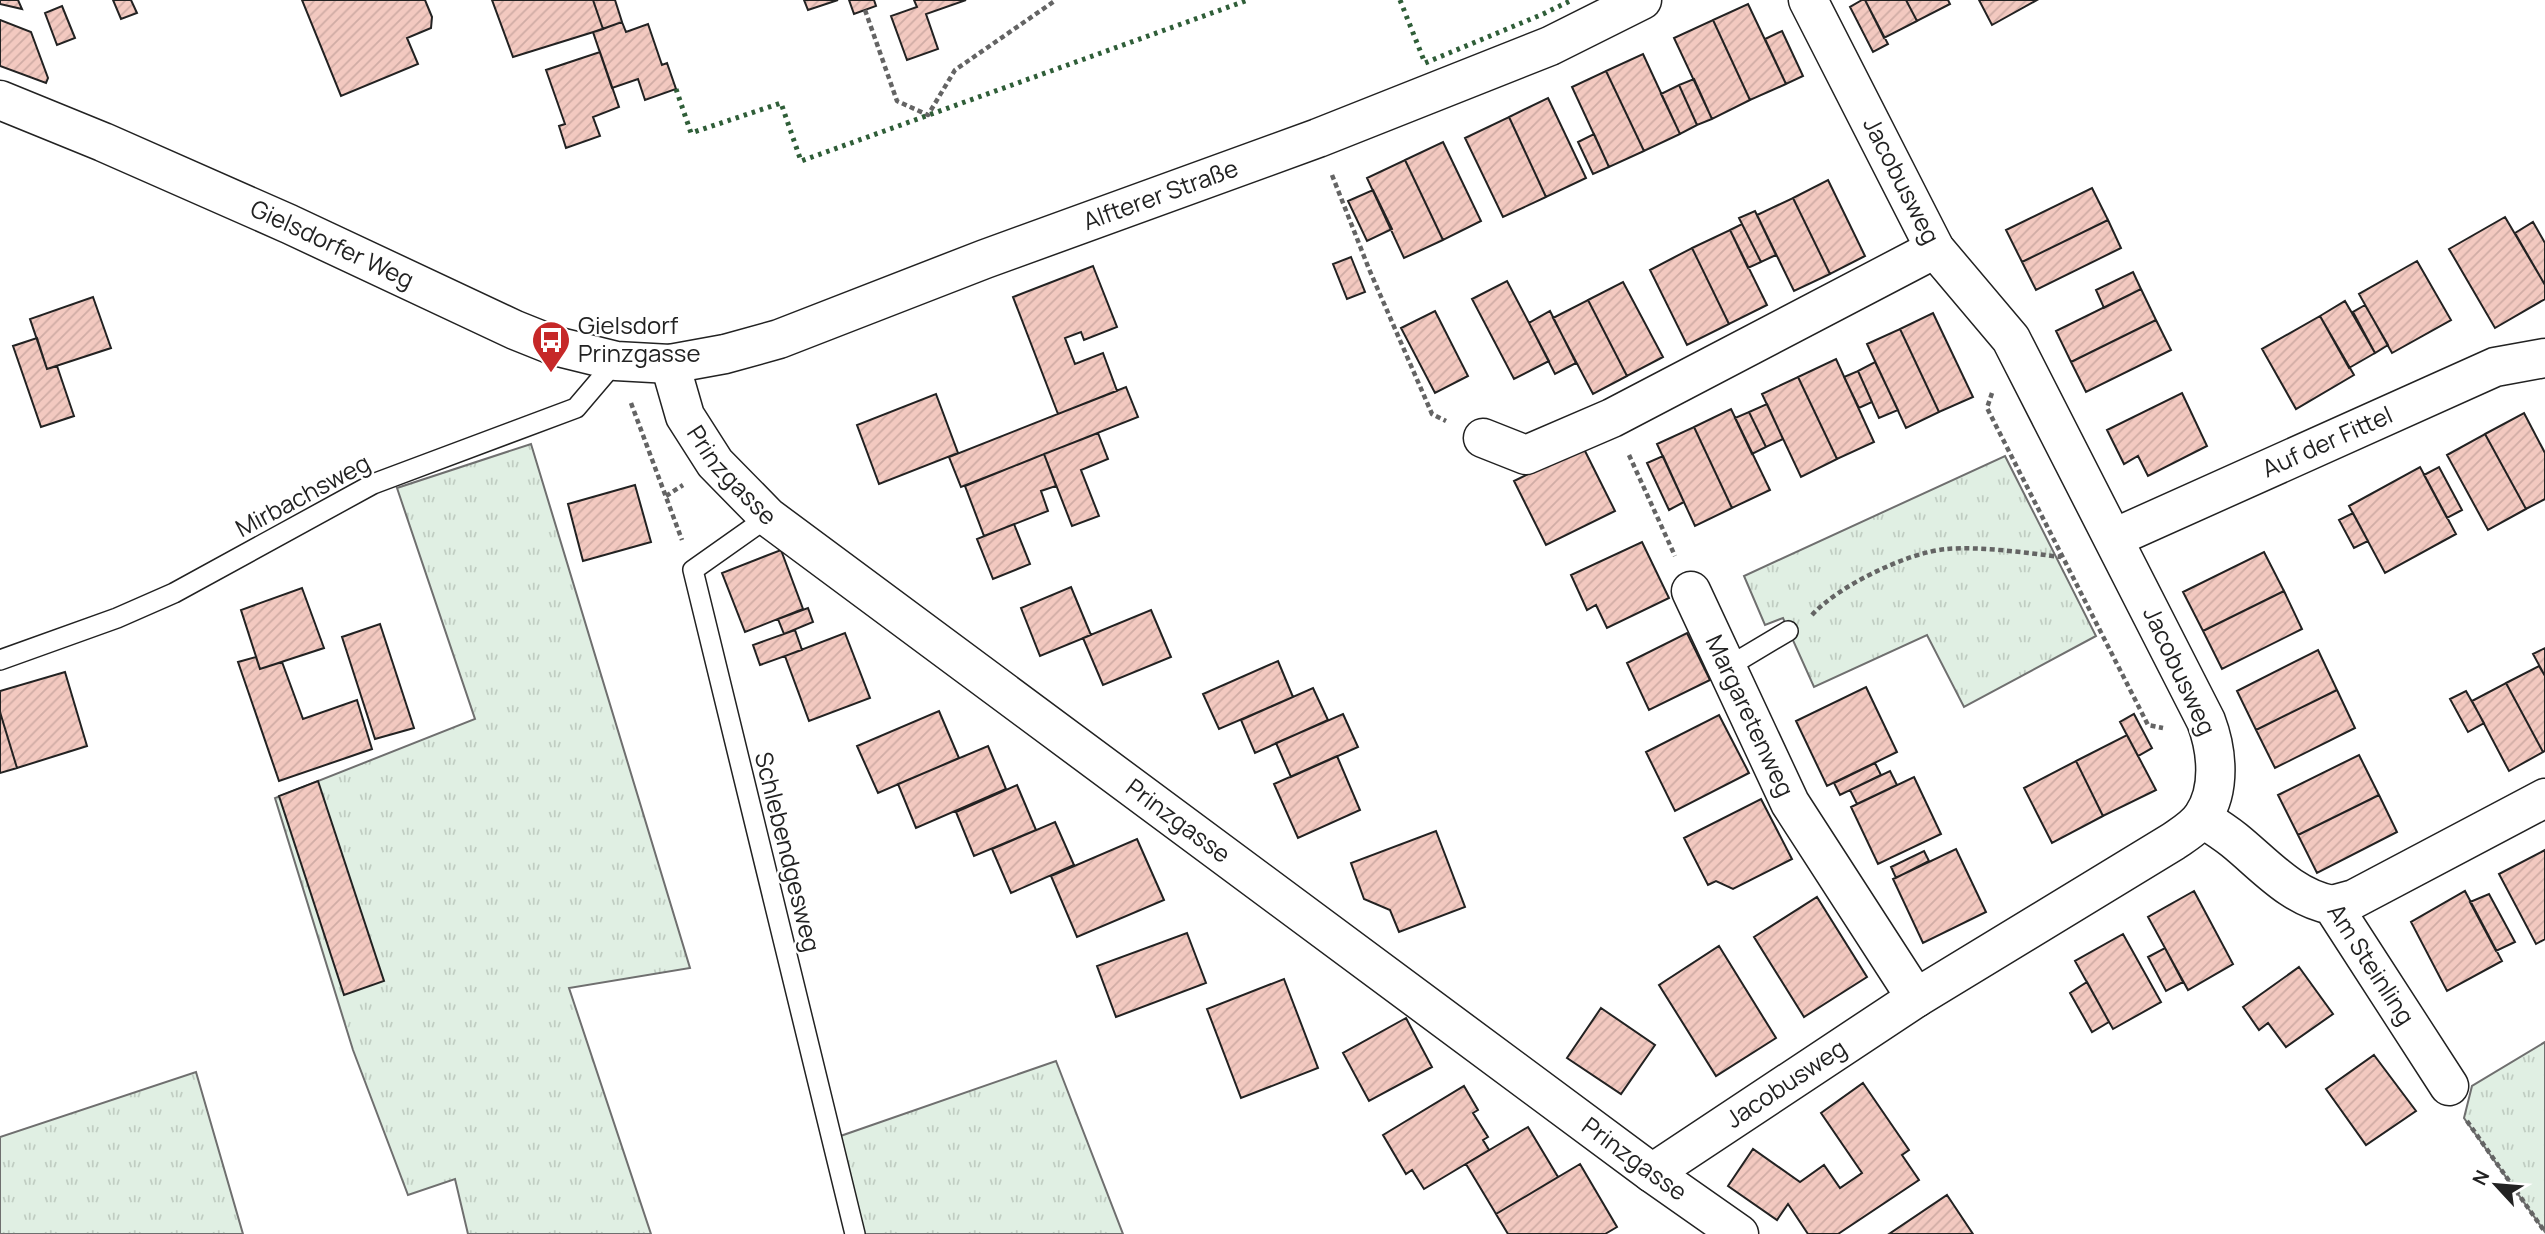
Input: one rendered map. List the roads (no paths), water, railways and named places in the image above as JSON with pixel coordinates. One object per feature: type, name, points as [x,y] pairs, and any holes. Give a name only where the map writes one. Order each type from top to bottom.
[{"type":"street","name":"Alfterer Straße","points":[[670,364],[725,354],[779,339],[985,259],[1318,138],[1550,46],[1642,0]]},
{"type":"street","name":"Jacobusweg","points":[[1653,1173],[1916,998],[2174,841],[2202,818],[2214,790],[2215,751],[2212,736],[2113,538],[2011,340],[1936,249],[1808,0]]},
{"type":"street","name":"Gielsdorfer Weg","points":[[0,100],[289,224],[515,330],[555,346],[616,361],[670,364]]},
{"type":"street","points":[[1483,438],[1526,455],[1612,418],[1936,249]]},
{"type":"street","name":"Auf der Fittel","points":[[2113,538],[2495,367],[2545,358]]},
{"type":"street","name":"Prinzgasse","points":[[670,364],[685,416],[715,463],[768,517],[1739,1234]]},
{"type":"street","name":"Margaretenweg","points":[[1691,592],[1790,803],[1916,998]]},
{"type":"street","points":[[2332,905],[2354,899],[2545,798]]},
{"type":"street","name":"Am Steinling","points":[[2202,818],[2234,840],[2286,885],[2319,902],[2332,905],[2449,1086]]},
{"type":"lane","name":"Mirbachsweg","points":[[0,660],[117,618],[174,593],[373,484],[576,408],[616,361]]},
{"type":"lane","name":"Schlebendgesweg","points":[[768,517],[693,570],[855,1234]]},
{"type":"lane","points":[[1726,668],[1788,631]]},
{"type":"place","name":"Gielsdorf Prinzgasse","points":[[551,374]]}]
